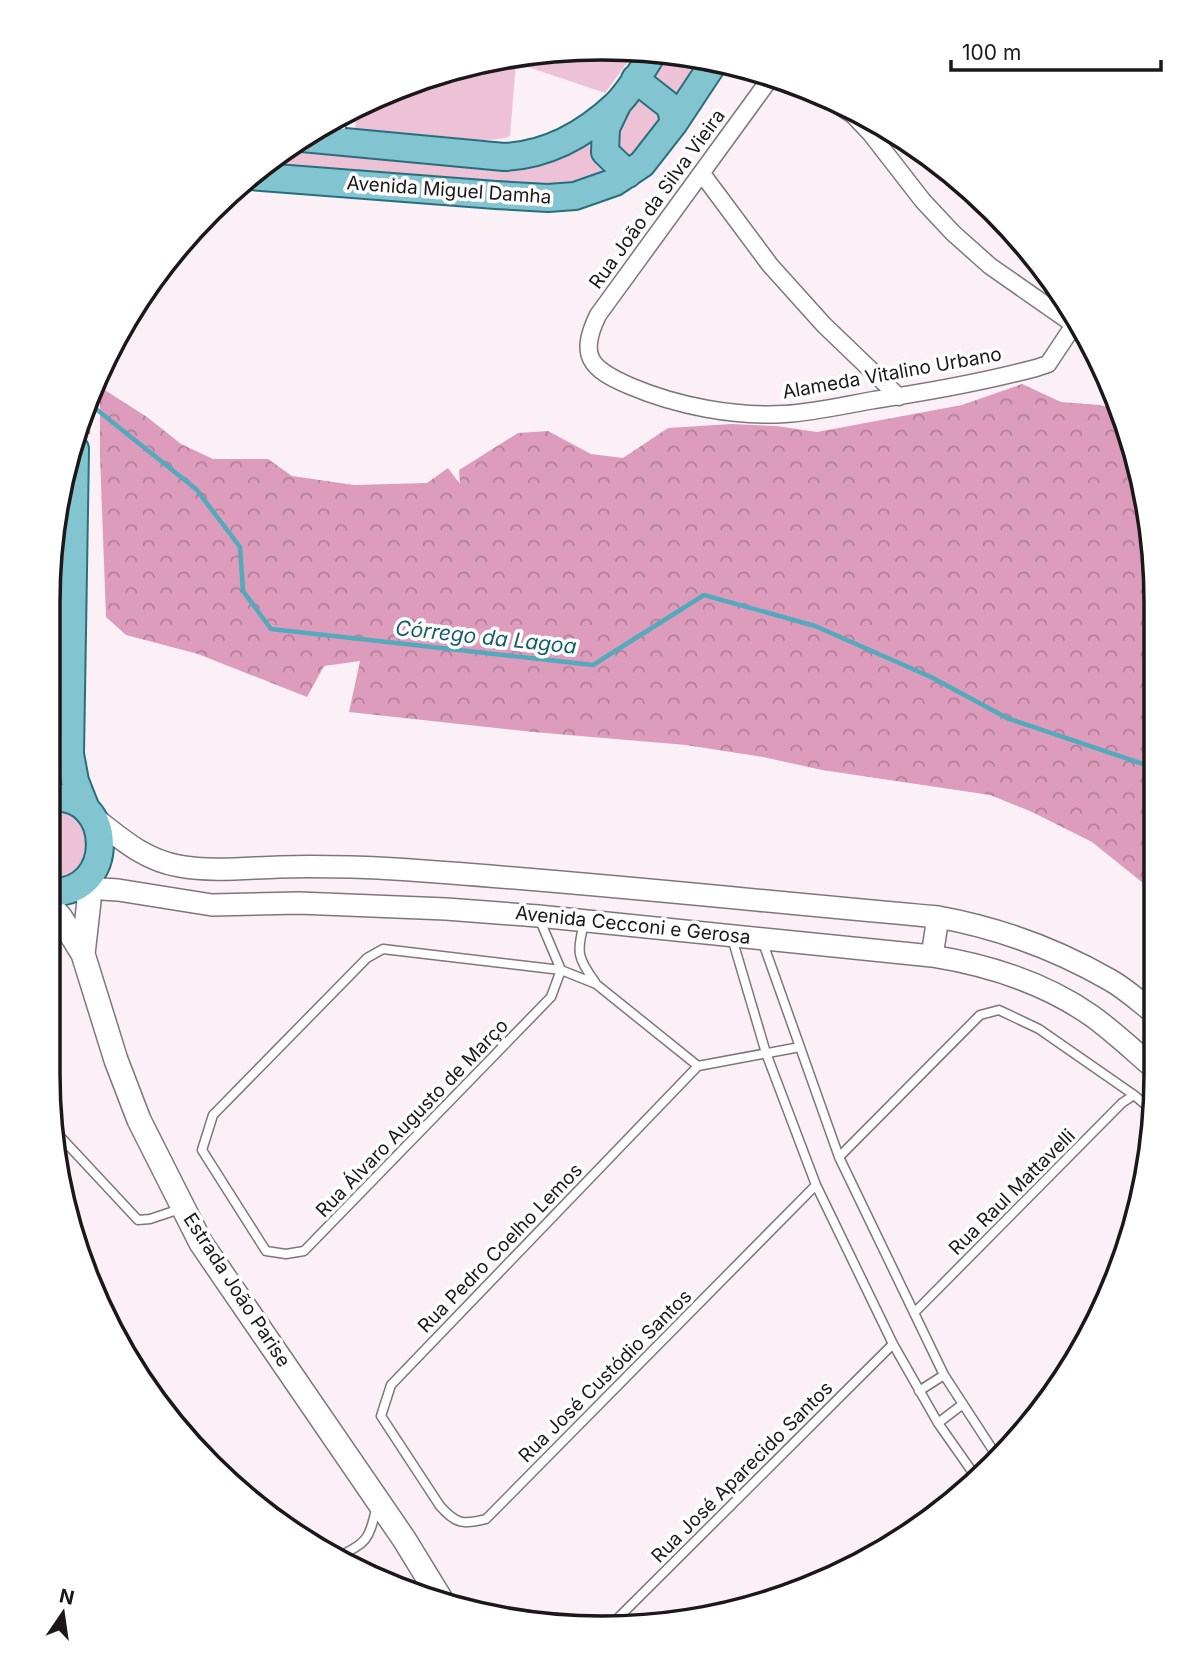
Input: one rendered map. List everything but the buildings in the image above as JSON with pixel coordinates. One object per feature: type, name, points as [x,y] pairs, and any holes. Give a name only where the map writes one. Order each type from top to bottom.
[{"type":"main road","name":"Avenida Miguel Damha","points":[[319,139],[504,157],[527,156],[549,149],[582,132],[617,104],[647,62]]},
{"type":"main road","name":"Avenida Miguel Damha","points":[[265,177],[548,198],[598,190],[642,164],[674,123],[709,70]]},
{"type":"main road","points":[[635,79],[667,104],[674,123]]},
{"type":"main road","points":[[617,104],[606,128],[605,152],[628,174]]},
{"type":"main road","points":[[60,891],[92,891],[90,875],[100,856],[100,836],[75,781],[70,754],[82,448]]},
{"type":"main road","points":[[60,798],[70,799],[89,813]]},
{"type":"main road","name":"Estrada João Parise","points":[[83,954],[92,891]]},
{"type":"main road","name":"Estrada João Parise","points":[[60,917],[83,954],[127,1091],[139,1120],[201,1242],[404,1539],[436,1591]]},
{"type":"street","name":"Rua João da Silva Vieira","points":[[587,351],[590,333],[598,315],[703,175],[766,85]]},
{"type":"street","points":[[864,127],[908,183],[953,233],[990,266],[1063,318]]},
{"type":"street","points":[[703,175],[770,265],[824,325],[899,397]]},
{"type":"street","name":"Alameda Vitalino Urbano","points":[[587,351],[595,368],[645,393],[690,405],[741,413],[785,414],[899,397],[1018,373],[1048,364],[1070,330]]},
{"type":"street","name":"Avenida Cecconi e Gerosa","points":[[89,813],[132,848],[155,860],[180,866],[217,869],[391,869],[592,883],[938,917],[1020,937],[1112,981],[1144,1005]]},
{"type":"street","points":[[584,921],[592,883]]},
{"type":"street","name":"Avenida Cecconi e Gerosa","points":[[92,891],[118,890],[212,905],[299,903],[538,916],[964,961],[1045,989],[1091,1016],[1144,1060]]},
{"type":"street","points":[[932,956],[938,917]]},
{"type":"lane","points":[[340,141],[341,126]]},
{"type":"lane","points":[[538,916],[561,970],[596,984]]},
{"type":"lane","points":[[584,921],[579,955],[582,965],[596,984],[698,1066],[800,1047]]},
{"type":"lane","points":[[731,935],[766,1053],[816,1185],[893,1344],[938,1423],[971,1471]]},
{"type":"lane","points":[[761,938],[839,1157],[944,1375],[995,1448]]},
{"type":"lane","name":"Rua Álvaro Augusto de Março","points":[[383,949],[561,970],[551,998],[304,1251],[286,1254],[266,1251],[202,1150],[213,1115],[367,958],[383,949]]},
{"type":"lane","points":[[839,1157],[981,1015],[999,1010],[1039,1029],[1142,1103]]},
{"type":"lane","name":"Rua Pedro Coelho Lemos","points":[[415,1467],[381,1416],[391,1385],[698,1066]]},
{"type":"lane","name":"Rua Raul Mattavelli","points":[[914,1313],[1122,1103],[1134,1096]]},
{"type":"lane","points":[[64,1140],[138,1220],[150,1219],[183,1208]]},
{"type":"lane","name":"Rua José Custódio Santos","points":[[415,1467],[449,1516],[467,1524],[486,1519],[816,1185]]},
{"type":"lane","name":"Rua José Aparecido Santos","points":[[621,1615],[893,1344]]},
{"type":"lane","points":[[919,1391],[944,1375]]},
{"type":"lane","points":[[938,1423],[963,1404]]},
{"type":"lane","points":[[346,1553],[369,1536],[378,1503]]},
{"type":"shaded area","points":[[566,61],[628,61],[605,93],[523,65]]},
{"type":"shaded area","points":[[656,63],[698,69],[679,93],[674,95],[654,86],[652,68]]},
{"type":"shaded area","points":[[516,67],[510,136],[482,140],[355,130],[356,118],[394,101],[461,78]]},
{"type":"shaded area","points":[[638,100],[648,100],[661,117],[660,123],[630,158],[609,142],[612,129]]},
{"type":"shaded area","points":[[595,135],[612,174],[579,188],[278,167],[305,148],[506,164]]},
{"type":"shaded area","points":[[65,526],[70,791],[60,790],[60,602]]},
{"type":"shaded area","points":[[60,809],[77,814],[91,840],[83,864],[75,873],[61,878]]},
{"type":"green space","points":[[1022,384],[1061,402],[1107,407],[1115,427],[1133,496],[1142,566],[1144,884],[1092,842],[1032,812],[990,795],[822,770],[763,757],[686,745],[349,712],[360,661],[324,666],[307,697],[198,654],[126,635],[106,617],[100,456],[100,397],[103,389],[147,417],[181,444],[213,459],[268,459],[292,476],[354,485],[427,483],[448,468],[460,484],[459,470],[518,433],[548,431],[591,454],[623,458],[668,428],[731,424],[776,426],[817,432],[962,405]]},
{"type":"waterway","name":"Córrego da Lagoa","points":[[95,408],[196,489],[240,547],[243,591],[271,629],[593,665],[704,595],[815,626],[931,677],[1007,718],[1144,764]]}]
